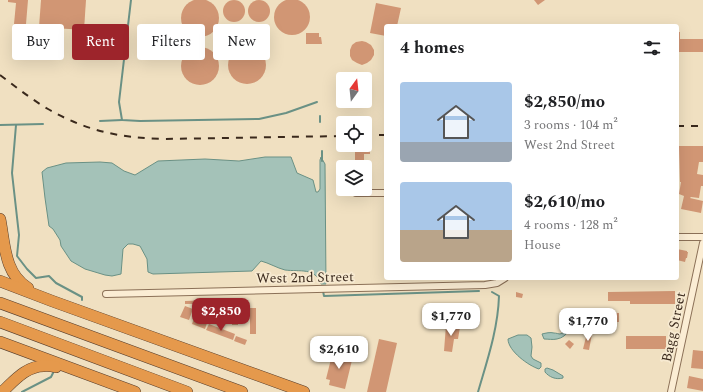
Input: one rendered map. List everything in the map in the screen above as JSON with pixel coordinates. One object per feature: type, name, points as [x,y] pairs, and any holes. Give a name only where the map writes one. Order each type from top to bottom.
[{"type":"highway","points":[[0,219],[10,269],[21,284],[52,301]]},
{"type":"highway","points":[[0,281],[304,392]]},
{"type":"highway","points":[[0,302],[242,392]]},
{"type":"highway","points":[[0,322],[187,392]]},
{"type":"highway","points":[[0,342],[135,392]]},
{"type":"highway","points":[[2,392],[26,371],[37,367],[56,366],[90,375]]},
{"type":"highway","points":[[236,367],[290,392]]},
{"type":"street","points":[[372,192],[384,192]]},
{"type":"street","points":[[679,237],[703,237]]},
{"type":"street","name":"Bagg Street","points":[[671,392],[703,243]]},
{"type":"street","name":"West 2nd Street","points":[[106,294],[485,285],[497,283],[501,280]]},
{"type":"water","points":[[265,157],[291,157],[297,173],[313,180],[316,192],[320,189],[321,157],[325,164],[326,284],[321,284],[315,275],[306,271],[285,270],[261,261],[252,271],[153,274],[148,272],[147,259],[140,246],[133,244],[128,244],[123,249],[121,274],[112,276],[105,275],[85,269],[71,261],[61,246],[60,240],[53,229],[49,226],[42,172],[47,168],[66,163],[100,162],[112,163],[124,171],[135,175],[158,161],[205,159],[239,161]]},
{"type":"water","points":[[574,317],[567,334],[561,338],[544,339],[542,334],[563,333],[569,327]]},
{"type":"water","points":[[518,335],[527,335],[531,338],[531,356],[533,359],[541,363],[541,367],[539,369],[530,365],[511,348],[508,339]]},
{"type":"water","points":[[547,368],[563,376],[563,378],[553,378],[545,372],[545,369]]},
{"type":"building","points":[[196,-1],[204,-1],[211,2],[216,7],[219,14],[218,24],[213,24],[213,33],[205,37],[205,24],[182,24],[181,22],[181,14],[184,7],[189,2]]},
{"type":"building","points":[[292,-1],[302,2],[307,7],[310,17],[307,27],[302,32],[292,35],[282,32],[277,27],[274,17],[277,7],[282,2]]},
{"type":"building","points":[[8,0],[28,0],[26,24],[14,24],[16,3],[8,2]]},
{"type":"building","points":[[41,0],[86,0],[84,24],[72,24],[72,29],[64,29],[64,24],[39,24]]},
{"type":"building","points":[[234,0],[242,3],[245,11],[242,19],[234,22],[226,19],[223,11],[226,3]]},
{"type":"building","points":[[259,0],[267,3],[270,11],[267,19],[259,22],[251,19],[248,11],[251,3]]},
{"type":"building","points":[[534,0],[545,0],[538,5]]},
{"type":"building","points":[[376,3],[401,8],[397,24],[384,24],[384,36],[370,33]]},
{"type":"building","points":[[679,32],[680,39],[703,39],[703,52],[679,52]]},
{"type":"building","points":[[306,33],[319,33],[322,44],[306,44]]},
{"type":"building","points":[[362,41],[371,45],[374,50],[374,55],[371,60],[362,65],[352,60],[350,50],[352,45],[356,42]]},
{"type":"building","points":[[205,47],[213,51],[213,60],[218,60],[219,70],[216,77],[211,82],[204,85],[196,85],[189,82],[184,77],[181,70],[182,60],[205,60]]},
{"type":"building","points":[[228,60],[266,61],[266,69],[263,76],[258,81],[251,84],[243,84],[236,81],[231,76],[228,69]]},
{"type":"building","points":[[679,146],[703,146],[703,162],[699,162],[697,174],[703,175],[703,186],[701,186],[699,198],[690,198],[703,201],[701,213],[681,209],[684,196],[679,194],[681,182]]},
{"type":"building","points":[[355,152],[370,152],[370,154],[364,154],[364,160],[355,160]]},
{"type":"building","points":[[679,249],[688,252],[685,262],[679,260]]},
{"type":"building","points":[[675,291],[675,304],[630,304],[630,301],[608,301],[608,292]]},
{"type":"building","points":[[516,292],[523,294],[522,298],[516,297]]},
{"type":"building","points":[[241,299],[241,303],[185,304],[185,301]]},
{"type":"building","points":[[185,306],[193,309],[189,320],[180,317]]},
{"type":"building","points":[[464,307],[469,308],[469,313],[471,313],[467,323],[462,322]]},
{"type":"building","points":[[250,308],[256,308],[256,334],[250,334]]},
{"type":"building","points":[[209,310],[238,310],[238,325],[232,325],[232,323],[226,321],[220,321],[220,318],[212,317],[212,315],[209,315]]},
{"type":"building","points":[[611,313],[619,313],[619,322],[611,322]]},
{"type":"building","points":[[194,318],[207,323],[205,329],[192,324]]},
{"type":"building","points":[[209,324],[235,334],[233,340],[206,330]]},
{"type":"building","points":[[446,325],[460,327],[458,339],[454,339],[452,352],[444,351]]},
{"type":"building","points":[[587,333],[592,334],[589,350],[583,349]]},
{"type":"building","points":[[236,336],[247,340],[245,345],[234,341]]},
{"type":"building","points":[[626,336],[666,336],[666,349],[626,349]]},
{"type":"building","points":[[379,339],[397,343],[386,392],[367,392]]},
{"type":"building","points":[[569,340],[574,344],[570,349],[565,344]]},
{"type":"building","points":[[693,350],[703,351],[703,369],[691,368]]},
{"type":"building","points":[[333,351],[353,356],[345,389],[329,385],[330,380],[326,379]]},
{"type":"building","points":[[689,376],[703,379],[703,391],[687,388]]},
{"type":"waterway","points":[[131,0],[119,102],[122,120],[259,119],[286,113],[317,102]]},
{"type":"waterway","points":[[320,116],[320,122]]},
{"type":"waterway","points":[[100,121],[122,120]]},
{"type":"waterway","points":[[0,125],[43,124]]},
{"type":"waterway","points":[[16,125],[12,173],[19,235],[17,256],[36,278],[49,276],[56,283],[82,297],[82,300]]},
{"type":"waterway","points":[[322,151],[322,161]]},
{"type":"waterway","points":[[323,291],[324,296],[479,291]]},
{"type":"waterway","points":[[478,392],[492,345],[497,321],[499,296],[492,292]]},
{"type":"waterway","points":[[22,392],[51,377],[53,373]]},
{"type":"railway","points":[[0,75],[24,93],[62,117],[90,128],[118,135],[164,139],[336,136]]},
{"type":"railway","points":[[679,126],[703,126]]},
{"type":"railway","points":[[372,135],[384,135]]}]
